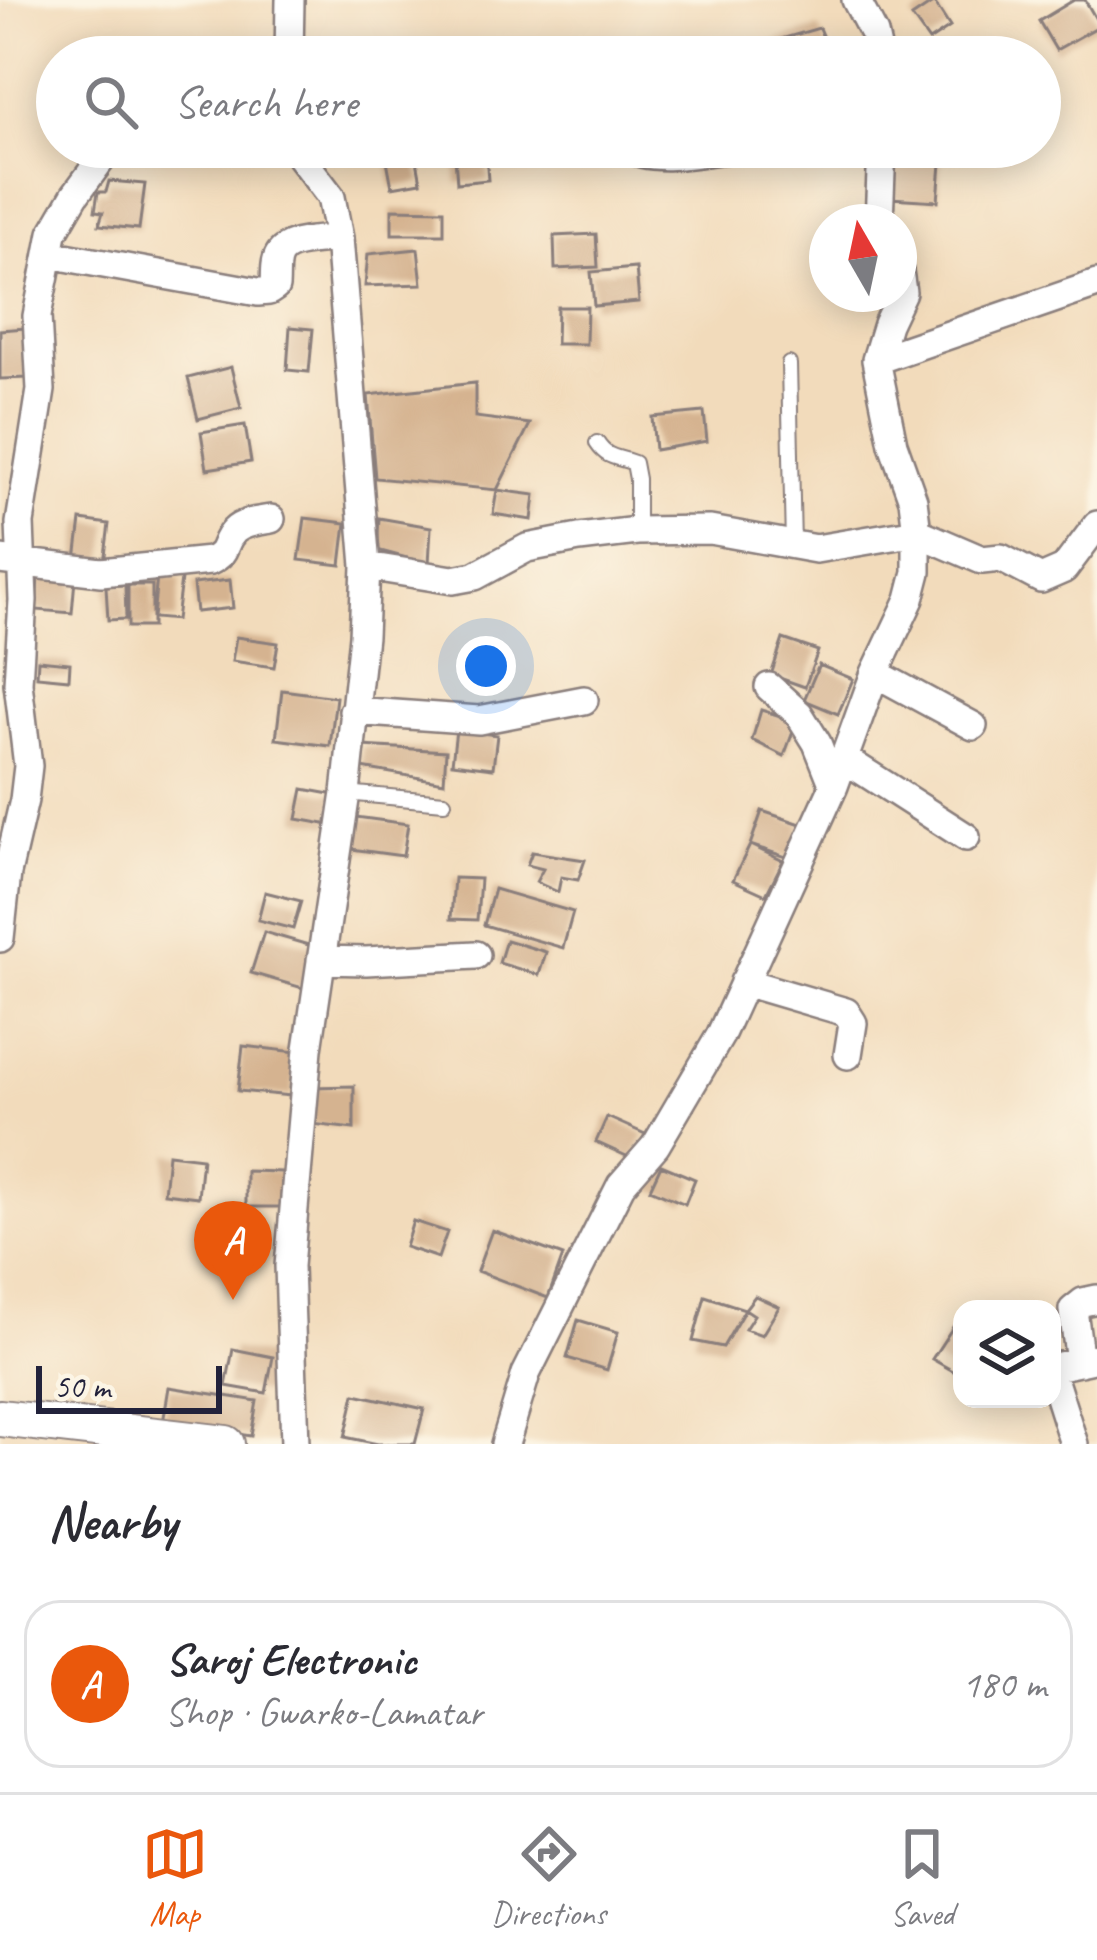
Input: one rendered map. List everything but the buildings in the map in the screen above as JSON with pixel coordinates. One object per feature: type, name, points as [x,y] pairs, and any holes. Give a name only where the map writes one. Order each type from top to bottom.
[{"type":"main road","points":[[0,1418],[226,1444]]},
{"type":"street","points":[[289,36],[290,0]]},
{"type":"street","points":[[856,0],[874,36]]},
{"type":"street","points":[[0,938],[28,766],[18,683],[23,600],[10,561],[40,390],[37,316],[53,233],[94,168]]},
{"type":"street","points":[[295,1444],[289,1266],[308,1049],[364,636],[366,566],[339,238],[331,197],[308,168]]},
{"type":"street","points":[[880,204],[881,168]]},
{"type":"street","points":[[49,254],[258,292],[275,287],[277,257],[282,250],[339,238]]},
{"type":"street","points":[[876,360],[1097,284]]},
{"type":"street","points":[[505,1444],[526,1374],[621,1185],[656,1145],[720,1036],[846,760],[875,673],[910,599],[916,572],[913,500],[893,444],[876,360],[893,312]]},
{"type":"street","points":[[10,561],[101,572],[210,561],[223,555],[234,531],[272,519]]},
{"type":"street","points":[[366,566],[453,580],[475,576],[527,548],[637,531],[710,530],[816,549],[917,532],[982,560],[1001,558],[1041,579],[1064,569],[1097,525]]},
{"type":"street","points":[[875,673],[973,726]]},
{"type":"street","points":[[769,687],[799,714],[834,786]]},
{"type":"street","points":[[353,711],[479,720],[584,700]]},
{"type":"street","points":[[846,760],[966,837]]},
{"type":"street","points":[[321,960],[476,955]]},
{"type":"street","points":[[745,982],[846,1012],[853,1023],[848,1055]]},
{"type":"street","points":[[1081,1435],[1052,1375],[1055,1366],[1088,1360],[1072,1310],[1097,1299]]},
{"type":"lane","points":[[789,364],[793,546]]},
{"type":"lane","points":[[597,443],[612,459],[634,463],[637,531]]},
{"type":"lane","points":[[346,793],[444,802]]},
{"type":"place","name":"Saroj Electronic","points":[[233,1300]]}]
